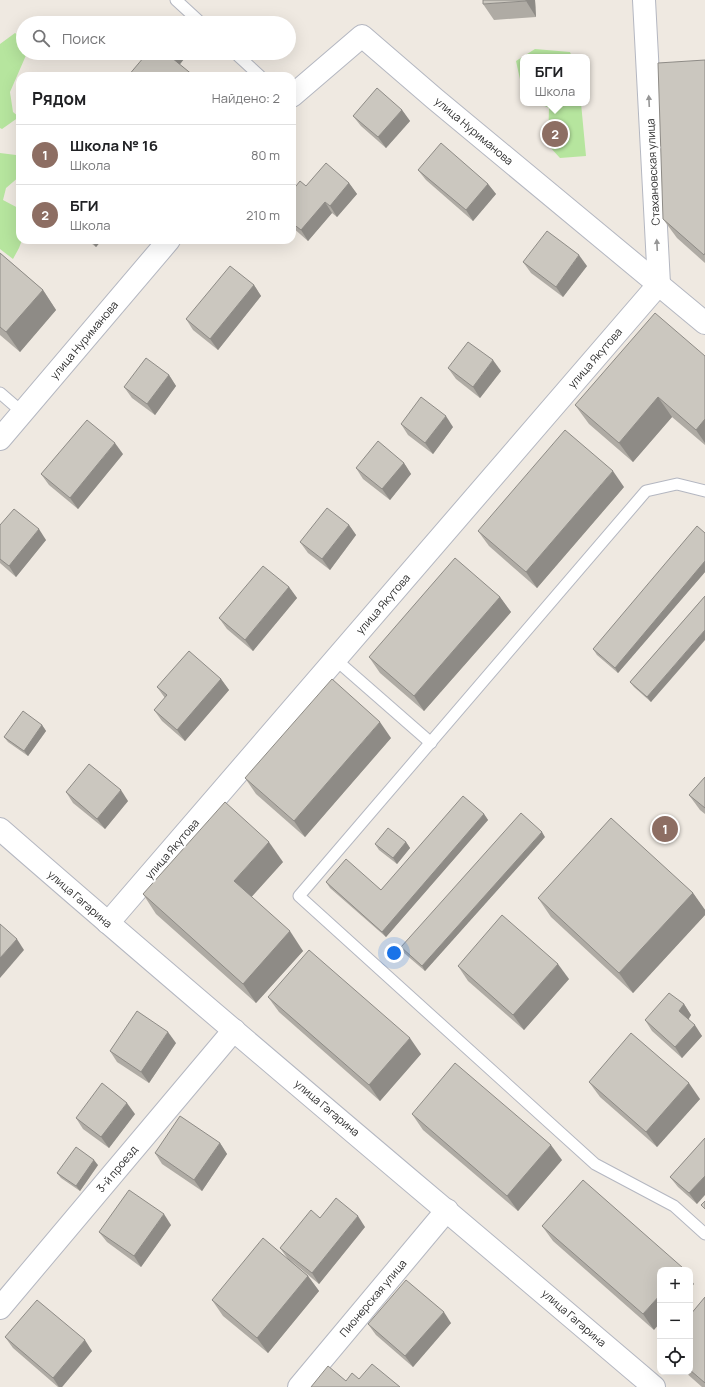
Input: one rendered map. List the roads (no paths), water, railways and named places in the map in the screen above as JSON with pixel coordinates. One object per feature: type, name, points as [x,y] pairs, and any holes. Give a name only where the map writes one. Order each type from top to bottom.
[{"type":"street","name":"Стахановская улица","points":[[644,0],[659,284]]},
{"type":"street","name":"улица Нуриманова","points":[[296,93],[362,36],[435,99],[659,284]]},
{"type":"street","name":"улица Нуриманова","points":[[0,439],[165,244]]},
{"type":"street","points":[[659,284],[705,322]]},
{"type":"street","name":"улица Якутова","points":[[108,924],[659,284]]},
{"type":"street","name":"улица Гагарина","points":[[0,829],[108,924],[654,1387]]},
{"type":"street","name":"3-й проезд","points":[[0,1308],[234,1030]]},
{"type":"street","name":"Пионерская улица","points":[[299,1387],[447,1210]]},
{"type":"lane","points":[[176,0],[193,16]]},
{"type":"lane","points":[[243,60],[256,72]]},
{"type":"lane","points":[[0,393],[22,412]]},
{"type":"lane","points":[[705,492],[677,484],[646,491],[299,896],[595,1164],[674,1206],[705,1234]]},
{"type":"lane","points":[[335,659],[431,743]]},
{"type":"place","name":"БГИ","points":[[555,134]]},
{"type":"place","name":"Школа № 16","points":[[665,829]]}]
